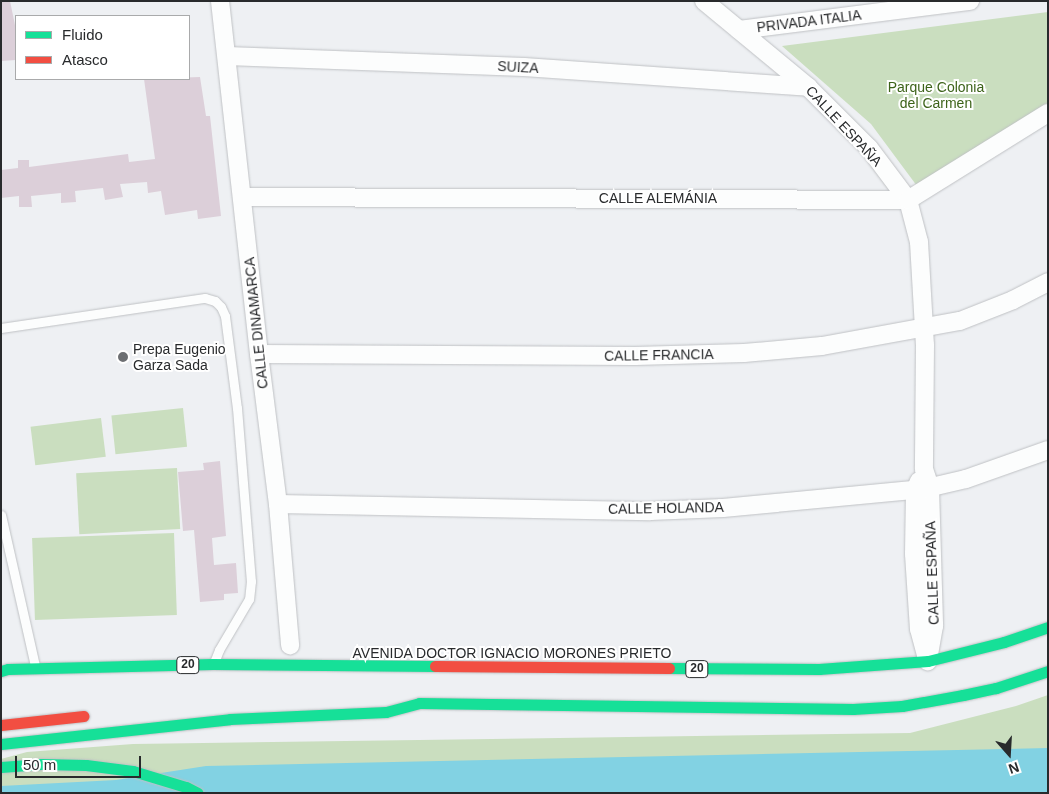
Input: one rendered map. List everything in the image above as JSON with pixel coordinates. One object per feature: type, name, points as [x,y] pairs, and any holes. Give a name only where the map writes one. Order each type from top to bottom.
[{"type":"main road","name":"AVENIDA DOCTOR IGNACIO MORONES PRIETO","points":[[3,670],[214,664],[819,669],[928,668],[1048,628]]},
{"type":"main road","points":[[367,700],[419,703],[723,709],[853,709],[902,706],[959,691],[996,688],[1048,671]]},
{"type":"main road","points":[[902,706],[911,691]]},
{"type":"main road","points":[[1,744],[230,719],[377,713],[419,703]]},
{"type":"main road","points":[[1,725],[98,715]]},
{"type":"main road","points":[[1,767],[41,764],[133,771],[186,787],[198,793]]},
{"type":"street","name":"CALLE DINAMARCA","points":[[220,1],[259,354],[278,504],[290,645]]},
{"type":"street","name":"CALLE ESPAÑA","points":[[704,1],[808,87],[868,148],[908,200],[919,242],[924,327],[924,469],[922,489],[934,626],[928,668]]},
{"type":"street","name":"PRIVADA ITALIA","points":[[739,30],[970,1]]},
{"type":"street","name":"SUIZA","points":[[227,56],[524,67],[808,87]]},
{"type":"street","points":[[908,200],[1048,113]]},
{"type":"street","name":"CALLE ALEMÁNIA","points":[[243,197],[908,200]]},
{"type":"street","name":"CALLE FRANCIA","points":[[259,354],[635,356],[744,354],[822,346],[960,321],[1013,300],[1048,282]]},
{"type":"street","name":"CALLE HOLANDA","points":[[278,504],[650,511],[723,508],[922,489],[966,479],[1048,450]]},
{"type":"lane","points":[[1,328],[205,298],[215,301],[221,307],[225,316],[237,408],[251,581],[249,599],[219,650],[214,664]]},
{"type":"lane","points":[[2,518],[36,668]]},
{"type":"green space","name":"Parque Colonia del Carmen","points":[[1048,12],[1048,106],[917,186],[871,124],[782,46]]},
{"type":"green space","points":[[183,408],[187,447],[115,454],[111,416]]},
{"type":"green space","points":[[101,418],[106,457],[35,465],[31,427]]},
{"type":"green space","points":[[177,468],[180,529],[79,534],[76,473]]},
{"type":"green space","points":[[174,533],[177,615],[35,620],[32,538]]},
{"type":"green space","points":[[1048,695],[1048,793],[1,793],[1,759],[27,752],[133,744],[910,733],[1016,706]]},
{"type":"water","points":[[1048,748],[1048,793],[1,793],[1,786],[116,780],[206,766]]},
{"type":"building","points":[[1,1],[10,1],[15,25],[15,60],[1,61]]},
{"type":"building","points":[[190,77],[200,77],[206,116],[210,116],[221,216],[198,219],[197,210],[165,215],[161,191],[148,193],[147,182],[120,184],[123,197],[105,200],[103,188],[75,191],[76,202],[61,203],[61,193],[31,196],[32,207],[19,207],[19,196],[1,198],[1,170],[18,168],[18,160],[29,160],[29,167],[128,154],[129,162],[155,159],[144,80],[190,80]]},
{"type":"building","points":[[220,461],[226,536],[212,538],[214,565],[236,563],[238,593],[224,594],[224,600],[200,602],[194,530],[183,531],[178,472],[204,470],[203,463]]},
{"type":"traffic: fast","points":[[669,668],[819,669],[928,661],[1004,642],[1048,627]]},
{"type":"traffic: fast","points":[[8,669],[213,664],[435,666]]},
{"type":"traffic: fast","points":[[1,671],[8,669]]},
{"type":"traffic: fast","points":[[419,703],[853,709],[902,706],[963,695],[996,688],[1048,671]]},
{"type":"traffic: fast","points":[[1,744],[230,719],[386,712],[419,703]]},
{"type":"traffic: fast","points":[[1,767],[41,764],[86,765],[133,771],[186,787],[198,793]]},
{"type":"traffic: jam","points":[[435,666],[669,668]]},
{"type":"traffic: jam","points":[[1,725],[84,716]]},
{"type":"place","name":"Prepa Eugenio Garza Sada","points":[[123,357]]}]
